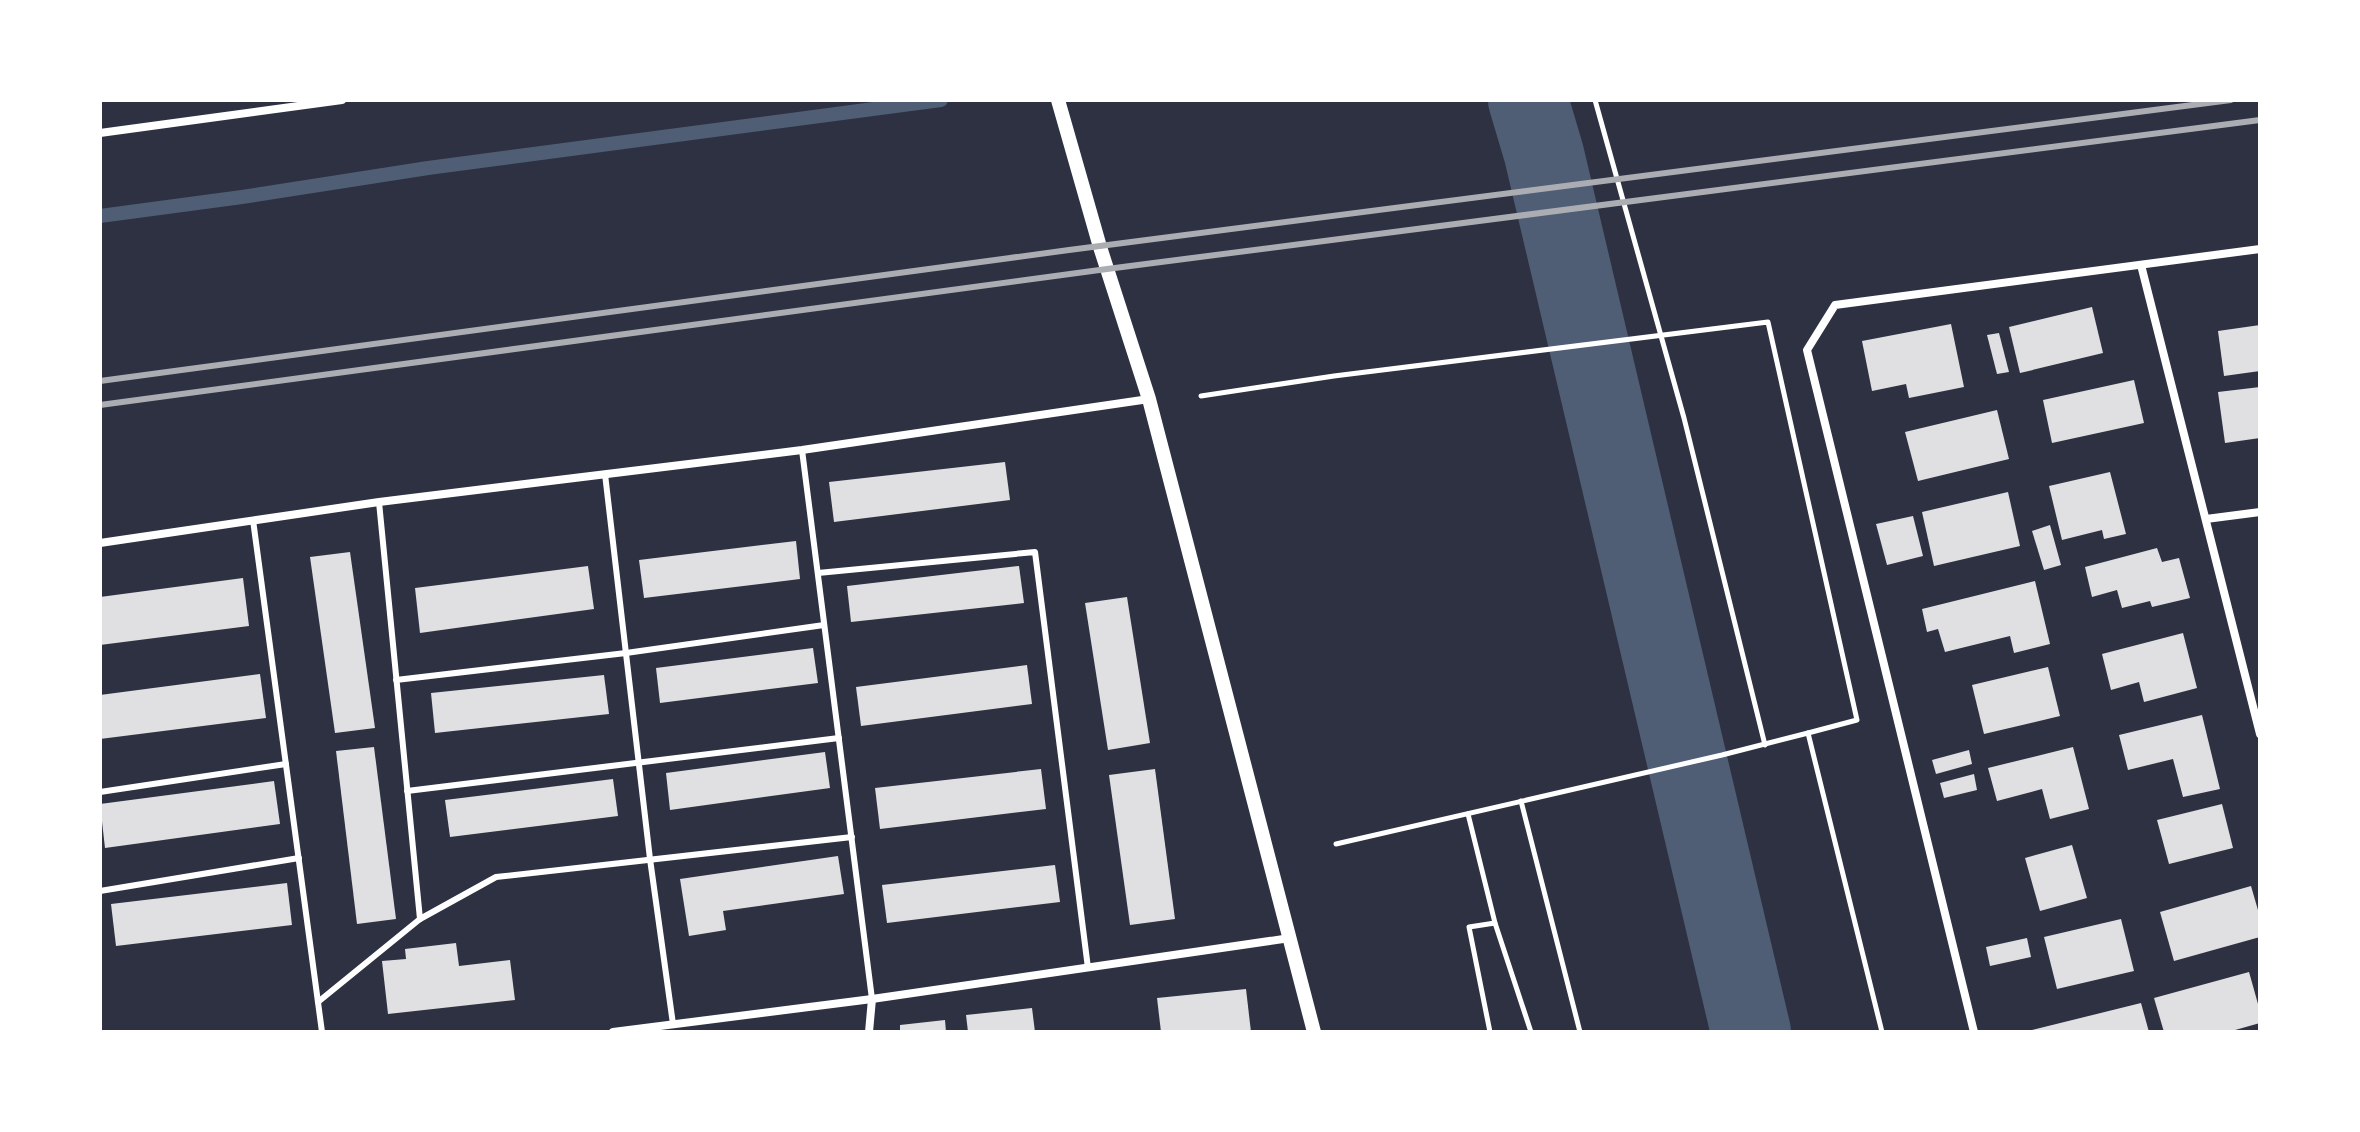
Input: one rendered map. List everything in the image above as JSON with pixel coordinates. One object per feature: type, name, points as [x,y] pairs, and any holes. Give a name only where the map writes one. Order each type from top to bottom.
[{"type":"street","points":[[100,133],[342,100]]},
{"type":"street","points":[[1058,100],[1100,247],[1149,399],[1314,1032]]},
{"type":"street","points":[[1974,1032],[1807,350],[1835,305],[2260,249]]},
{"type":"street","points":[[2141,265],[2260,734]]},
{"type":"street","points":[[100,543],[379,502],[802,450],[1149,399]]},
{"type":"street","points":[[2206,519],[2260,512]]},
{"type":"street","points":[[613,1032],[872,999],[1290,938]]},
{"type":"street","points":[[869,1032],[872,999]]},
{"type":"lane","points":[[802,450],[872,999]]},
{"type":"lane","points":[[605,474],[650,859],[673,1024]]},
{"type":"lane","points":[[379,502],[420,919]]},
{"type":"lane","points":[[253,520],[322,1032]]},
{"type":"lane","points":[[818,573],[1035,552],[1088,968]]},
{"type":"lane","points":[[396,680],[626,653],[824,625]]},
{"type":"lane","points":[[407,791],[839,738]]},
{"type":"lane","points":[[100,792],[286,764]]},
{"type":"lane","points":[[318,1002],[420,919],[496,877],[852,837]]},
{"type":"lane","points":[[100,891],[299,858]]},
{"type":"path","points":[[1595,100],[1684,418],[1765,745]]},
{"type":"path","points":[[1201,396],[1334,376],[1768,322],[1857,720],[1765,745],[1336,844]]},
{"type":"path","points":[[1808,733],[1882,1032]]},
{"type":"path","points":[[1521,801],[1580,1032]]},
{"type":"path","points":[[1468,814],[1495,923],[1531,1032]]},
{"type":"path","points":[[1490,1032],[1469,927],[1495,923]]},
{"type":"building","points":[[2092,307],[2103,353],[2020,373],[2009,327]]},
{"type":"building","points":[[1951,324],[1964,387],[1909,398],[1906,384],[1872,391],[1862,341]]},
{"type":"building","points":[[2260,325],[2260,371],[2224,376],[2218,331]]},
{"type":"building","points":[[1999,333],[2009,372],[1997,374],[1987,335]]},
{"type":"building","points":[[2134,380],[2144,423],[2052,443],[2043,400]]},
{"type":"building","points":[[2260,387],[2260,438],[2225,443],[2218,392]]},
{"type":"building","points":[[1997,410],[2009,459],[1918,481],[1905,432]]},
{"type":"building","points":[[1005,462],[1010,500],[834,522],[829,482]]},
{"type":"building","points":[[2110,472],[2126,534],[2104,539],[2102,530],[2062,540],[2049,486]]},
{"type":"building","points":[[2008,492],[2020,546],[1934,566],[1922,512]]},
{"type":"building","points":[[1913,516],[1923,556],[1887,565],[1876,524]]},
{"type":"building","points":[[2050,525],[2061,565],[2044,570],[2032,531]]},
{"type":"building","points":[[796,541],[800,579],[644,598],[639,560]]},
{"type":"building","points":[[2157,548],[2162,562],[2179,558],[2190,598],[2152,607],[2150,601],[2122,608],[2117,590],[2092,597],[2085,567]]},
{"type":"building","points":[[350,552],[375,728],[335,733],[310,557]]},
{"type":"building","points":[[588,566],[594,609],[420,633],[415,588]]},
{"type":"building","points":[[1019,566],[1024,603],[851,622],[847,586]]},
{"type":"building","points":[[243,578],[249,626],[100,645],[100,597]]},
{"type":"building","points":[[2035,581],[2050,644],[2014,653],[2010,636],[1945,652],[1938,629],[1927,632],[1922,609]]},
{"type":"building","points":[[1127,597],[1150,743],[1108,750],[1085,603]]},
{"type":"building","points":[[2183,633],[2197,688],[2144,702],[2139,682],[2111,690],[2102,654]]},
{"type":"building","points":[[813,648],[818,683],[660,703],[656,668]]},
{"type":"building","points":[[1027,665],[1032,704],[861,726],[856,687]]},
{"type":"building","points":[[2048,667],[2060,716],[1984,734],[1972,685]]},
{"type":"building","points":[[260,674],[266,718],[100,739],[100,695]]},
{"type":"building","points":[[604,675],[609,714],[435,733],[431,693]]},
{"type":"building","points":[[2202,715],[2220,789],[2183,797],[2173,759],[2128,770],[2119,735]]},
{"type":"building","points":[[374,747],[396,919],[357,924],[336,751]]},
{"type":"building","points":[[2073,747],[2089,809],[2050,819],[2042,789],[1997,801],[1988,768]]},
{"type":"building","points":[[1969,750],[1972,764],[1936,774],[1932,760]]},
{"type":"building","points":[[825,752],[830,788],[670,810],[666,773]]},
{"type":"building","points":[[1041,769],[1046,809],[880,829],[875,788]]},
{"type":"building","points":[[1155,769],[1175,919],[1130,925],[1109,775]]},
{"type":"building","points":[[1974,774],[1977,790],[1944,798],[1940,783]]},
{"type":"building","points":[[613,779],[618,816],[450,837],[445,800]]},
{"type":"building","points":[[274,781],[280,824],[105,848],[100,804]]},
{"type":"building","points":[[2222,804],[2233,848],[2169,864],[2157,820]]},
{"type":"building","points":[[2072,845],[2087,898],[2040,911],[2025,858]]},
{"type":"building","points":[[838,856],[844,894],[723,911],[726,930],[689,936],[680,879]]},
{"type":"building","points":[[1055,865],[1060,902],[887,923],[882,885]]},
{"type":"building","points":[[287,883],[292,925],[116,946],[111,904]]},
{"type":"building","points":[[2251,886],[2260,917],[2260,937],[2174,961],[2160,912]]},
{"type":"building","points":[[2121,919],[2134,971],[2057,989],[2044,937]]},
{"type":"building","points":[[2027,938],[2031,957],[1990,966],[1986,947]]},
{"type":"building","points":[[456,943],[459,966],[510,960],[515,1000],[388,1014],[382,961],[406,959],[405,949]]},
{"type":"building","points":[[2249,972],[2260,1011],[2260,1023],[2228,1032],[2164,1032],[2154,998]]},
{"type":"building","points":[[1246,989],[1251,1032],[1161,1032],[1157,998]]},
{"type":"building","points":[[2141,1003],[2149,1032],[2028,1032],[2028,1031]]},
{"type":"building","points":[[1032,1008],[1035,1032],[968,1032],[966,1015]]},
{"type":"building","points":[[945,1020],[946,1032],[900,1032],[900,1025]]},
{"type":"waterway","points":[[100,216],[428,168],[941,100]]},
{"type":"waterway","points":[[1528,100],[1544,154],[1751,1032]]},
{"type":"railway","points":[[100,381],[1069,250],[2231,100]]},
{"type":"railway","points":[[100,405],[1107,269],[2260,120]]}]
